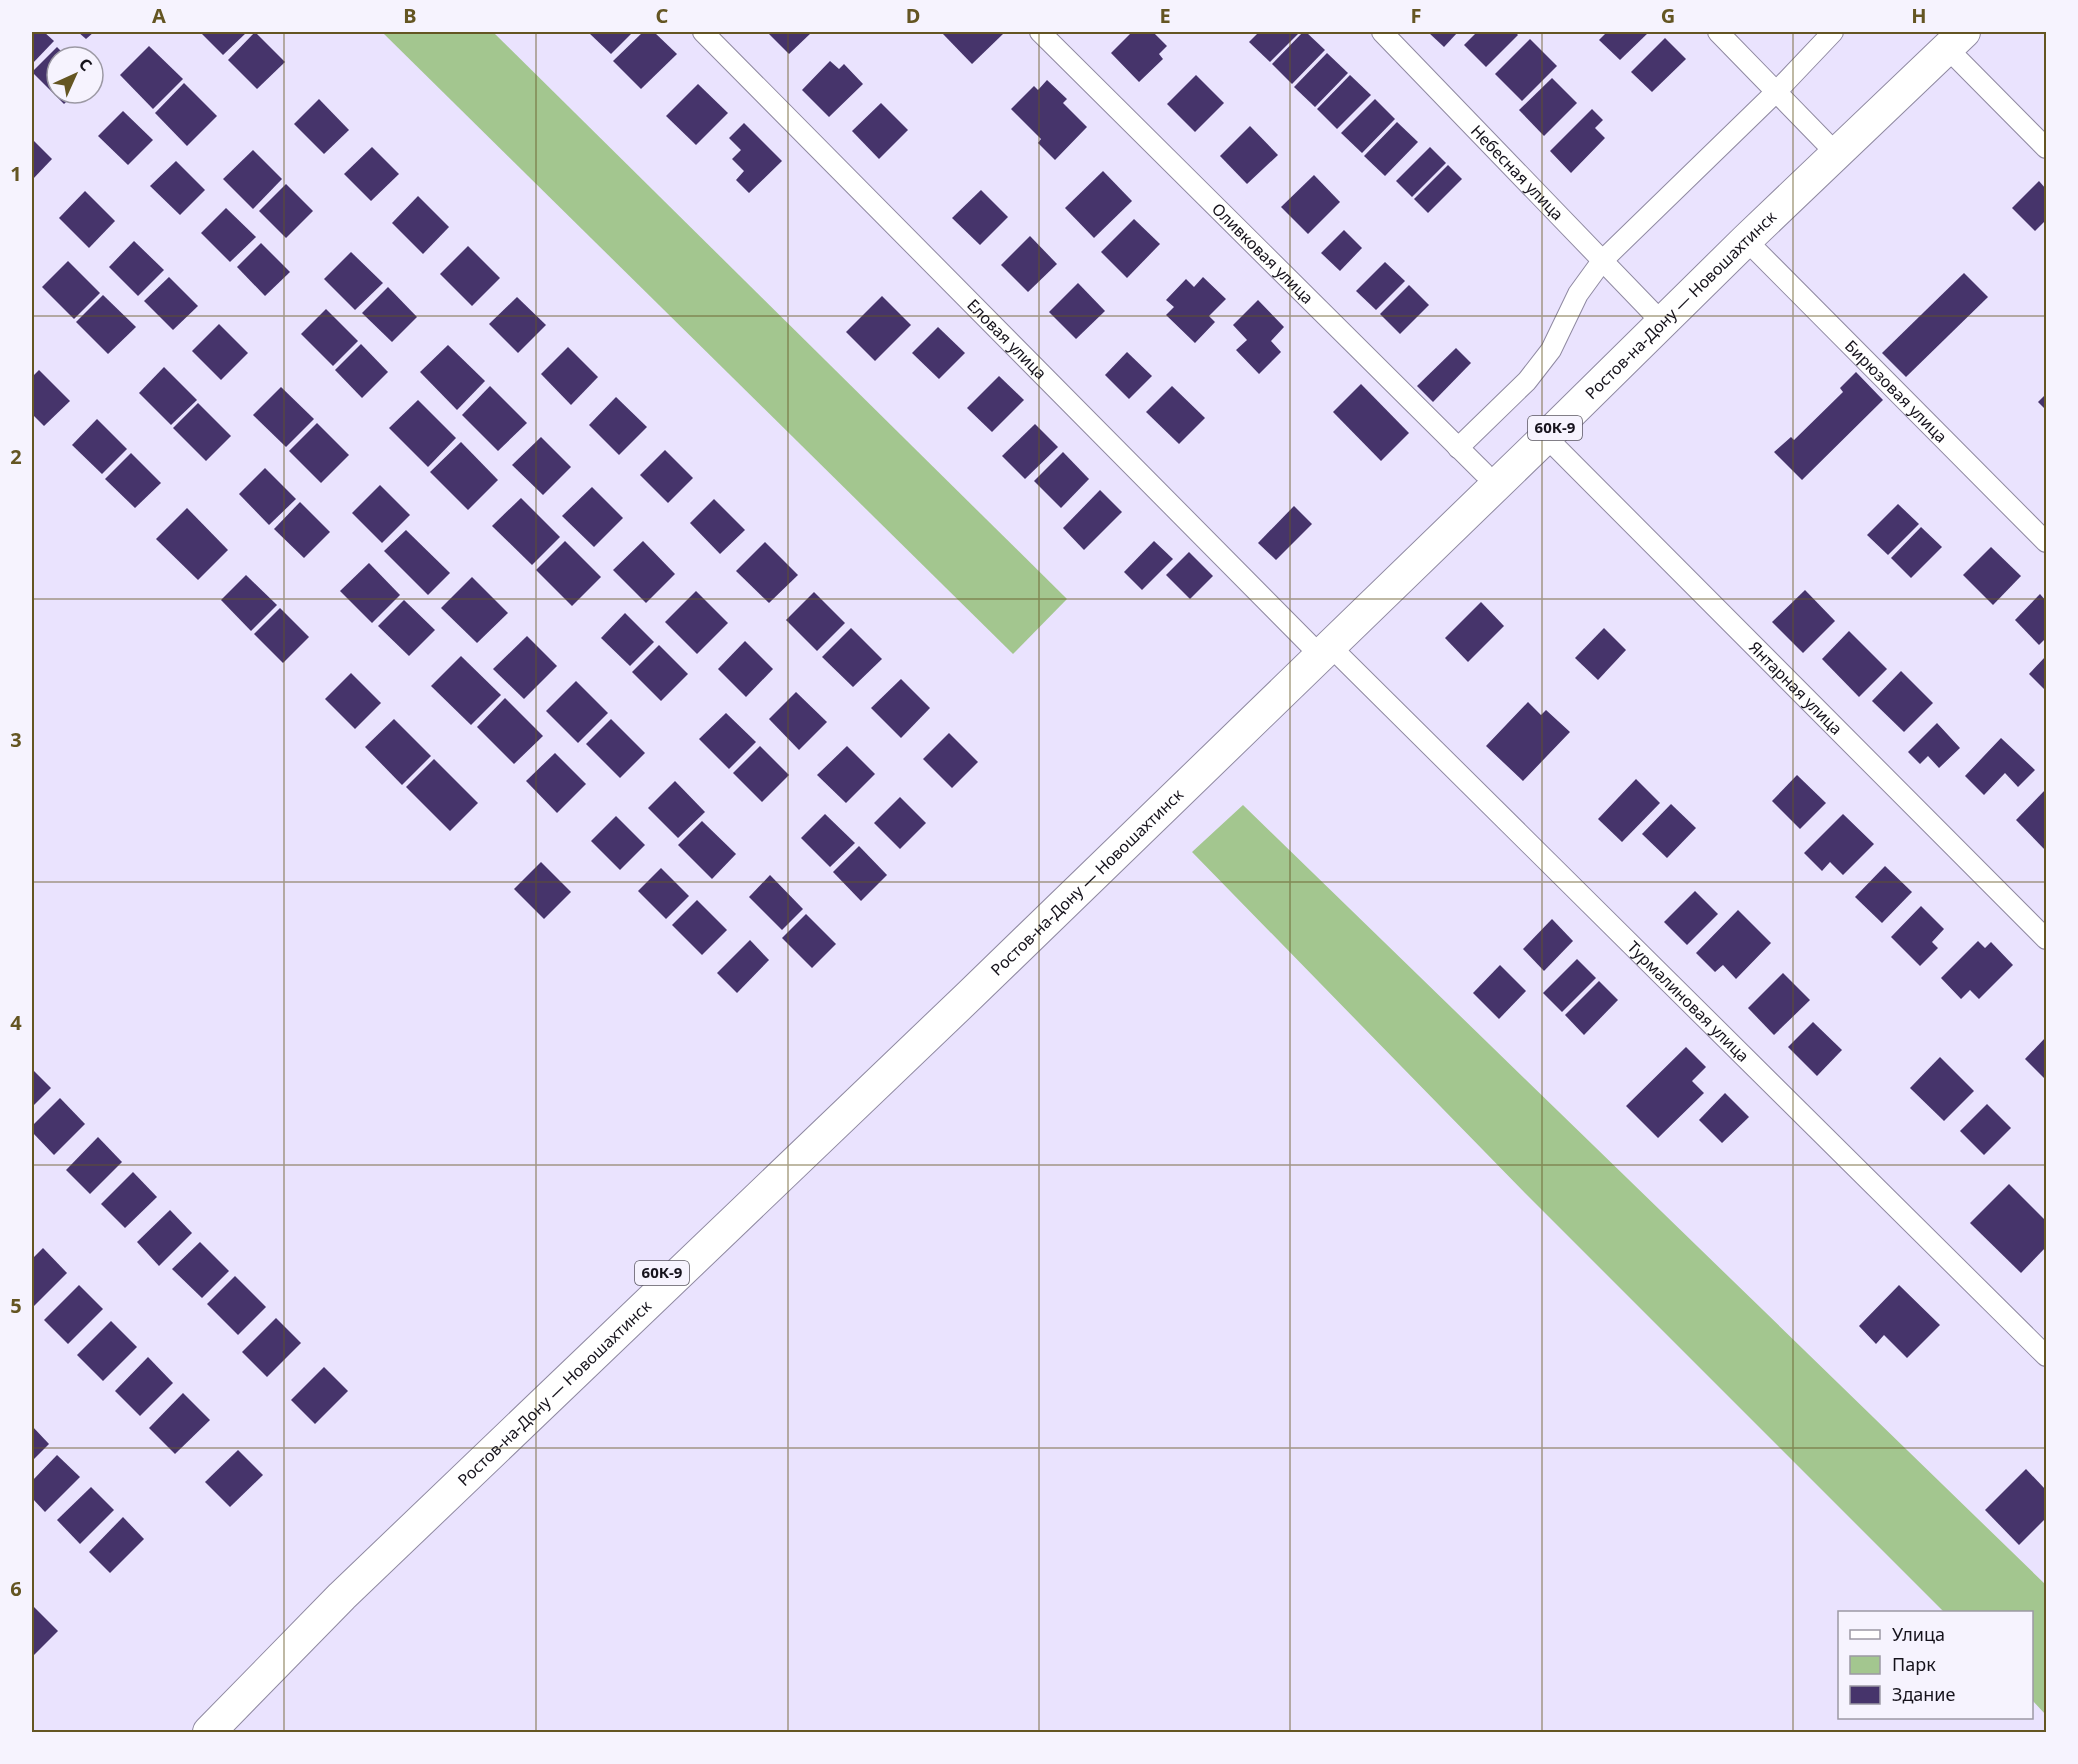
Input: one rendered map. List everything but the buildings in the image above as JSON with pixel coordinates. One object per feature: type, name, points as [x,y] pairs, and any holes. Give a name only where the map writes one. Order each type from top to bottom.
[{"type":"main road","name":"Ростов-на-Дону — Новошахтинск","points":[[1320,645],[1484,473],[1827,144],[1952,37]]},
{"type":"main road","name":"Ростов-на-Дону — Новошахтинск","points":[[209,1732],[342,1596],[961,1004],[1140,821],[1320,645],[1546,437],[1952,37]]},
{"type":"main road","name":"Ростов-на-Дону — Новошахтинск","points":[[192,1732],[333,1587],[960,987],[1140,821]]},
{"type":"street","name":"Еловая улица","points":[[703,32],[1320,645]]},
{"type":"street","name":"Оливковая улица","points":[[1040,32],[1484,473]]},
{"type":"street","name":"Небесная улица","points":[[1382,32],[1652,312]]},
{"type":"street","points":[[1718,32],[1827,144]]},
{"type":"street","points":[[1458,448],[1527,381],[1551,350],[1578,294],[1602,261],[1777,91],[1833,32]]},
{"type":"street","points":[[1952,37],[2046,148]]},
{"type":"street","name":"Бирюзовая улица","points":[[1746,240],[2046,542]]},
{"type":"street","name":"Янтарная улица","points":[[1546,437],[2046,939]]},
{"type":"street","name":"Турмалиновая улица","points":[[1320,645],[2046,1356]]},
{"type":"green space","points":[[382,32],[493,32],[1067,599],[1013,654]]},
{"type":"green space","points":[[1243,805],[2046,1585],[2046,1715],[2033,1701],[2033,1611],[1943,1611],[1525,1193],[1192,852]]}]
